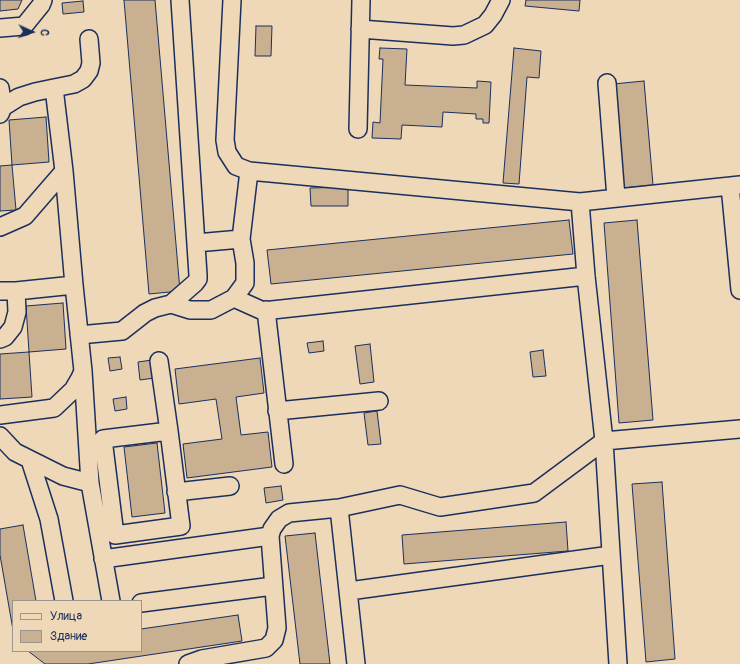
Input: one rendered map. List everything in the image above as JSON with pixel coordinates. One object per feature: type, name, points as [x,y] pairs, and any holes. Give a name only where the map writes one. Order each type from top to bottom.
[{"type":"lane","points":[[0,28],[24,26],[41,5],[43,0]]},
{"type":"lane","points":[[79,334],[122,331],[145,312],[171,304],[198,279],[180,0]]},
{"type":"lane","points":[[232,0],[225,140],[227,152],[236,166],[249,171],[580,202],[735,186],[740,290]]},
{"type":"lane","points":[[358,129],[360,0]]},
{"type":"lane","points":[[360,30],[453,36],[464,35],[485,25],[493,15],[501,0]]},
{"type":"lane","points":[[1,110],[19,97],[34,92],[74,84],[83,78],[89,71],[91,63],[89,39]]},
{"type":"lane","points":[[607,83],[616,198]]},
{"type":"lane","points":[[0,88],[1,110]]},
{"type":"lane","points":[[54,88],[64,171],[83,371],[95,443],[115,535],[181,526],[159,361]]},
{"type":"lane","points":[[0,227],[25,216],[64,171]]},
{"type":"lane","points":[[171,304],[190,310],[211,310],[234,298],[245,283],[245,263],[241,239],[249,171]]},
{"type":"lane","points":[[580,202],[586,276],[604,441],[618,664]]},
{"type":"lane","points":[[196,243],[241,239]]},
{"type":"lane","points":[[234,298],[263,311],[586,276]]},
{"type":"lane","points":[[0,339],[5,337],[13,327],[17,312],[8,291],[74,286]]},
{"type":"lane","points":[[266,310],[284,464]]},
{"type":"lane","points":[[0,415],[54,408],[73,390],[83,371]]},
{"type":"lane","points":[[278,411],[379,401]]},
{"type":"lane","points":[[188,664],[202,659],[266,648],[274,640],[277,628],[270,536],[278,519],[289,513],[339,508],[400,495],[440,507],[534,493],[604,441],[740,429]]},
{"type":"lane","points":[[95,443],[103,439],[169,431]]},
{"type":"lane","points":[[0,436],[15,455],[49,519],[64,600]]},
{"type":"lane","points":[[95,443],[90,483],[102,559],[111,600]]},
{"type":"lane","points":[[15,455],[63,476],[90,483]]},
{"type":"lane","points":[[176,492],[230,486]]},
{"type":"lane","points":[[339,508],[356,664]]},
{"type":"lane","points":[[102,559],[270,536]]},
{"type":"lane","points":[[349,591],[611,555]]},
{"type":"lane","points":[[142,603],[273,586]]},
{"type":"building","points":[[0,0],[22,0],[18,9],[0,11]]},
{"type":"building","points":[[124,0],[155,0],[180,291],[149,294]]},
{"type":"building","points":[[526,0],[580,0],[579,11],[525,6]]},
{"type":"building","points":[[83,1],[84,12],[63,14],[62,3]]},
{"type":"building","points":[[256,26],[272,26],[271,56],[255,56]]},
{"type":"building","points":[[380,48],[407,49],[405,85],[477,88],[477,81],[491,82],[489,123],[483,123],[483,119],[476,119],[476,114],[443,112],[442,127],[402,125],[401,139],[372,138],[373,122],[380,123],[383,59],[379,59]]},
{"type":"building","points":[[514,48],[541,51],[539,78],[527,77],[519,184],[503,183]]},
{"type":"building","points":[[644,81],[653,185],[623,188],[613,84]]},
{"type":"building","points":[[46,117],[49,162],[12,165],[9,120]]},
{"type":"building","points":[[12,165],[16,210],[0,211],[0,166]]},
{"type":"building","points":[[348,187],[348,206],[311,206],[310,188]]},
{"type":"building","points":[[569,220],[573,254],[271,284],[267,250]]},
{"type":"building","points":[[637,220],[653,420],[619,423],[604,223]]},
{"type":"building","points":[[63,303],[66,349],[29,352],[26,306]]},
{"type":"building","points":[[323,341],[324,351],[309,353],[307,343]]},
{"type":"building","points":[[370,344],[374,382],[360,384],[355,346]]},
{"type":"building","points":[[543,350],[546,376],[533,377],[530,352]]},
{"type":"building","points":[[29,352],[32,397],[0,399],[0,354]]},
{"type":"building","points":[[120,357],[122,369],[110,371],[108,358]]},
{"type":"building","points":[[260,358],[264,393],[236,397],[241,435],[268,432],[272,467],[187,478],[183,444],[222,439],[216,399],[179,404],[175,369]]},
{"type":"building","points":[[152,360],[154,378],[140,380],[138,362]]},
{"type":"building","points":[[126,397],[127,409],[115,411],[113,399]]},
{"type":"building","points":[[377,411],[381,444],[368,445],[364,413]]},
{"type":"building","points":[[157,443],[165,513],[132,517],[124,447]]},
{"type":"building","points":[[662,482],[675,659],[646,662],[632,484]]},
{"type":"building","points":[[281,486],[283,500],[266,503],[264,488]]},
{"type":"building","points":[[566,522],[568,551],[404,564],[402,535]]},
{"type":"building","points":[[23,525],[36,600],[12,600],[12,624],[0,555],[0,529]]},
{"type":"building","points":[[315,533],[330,664],[300,664],[285,536]]},
{"type":"building","points":[[238,615],[242,641],[88,664],[45,664],[29,652],[142,652],[142,629]]}]
